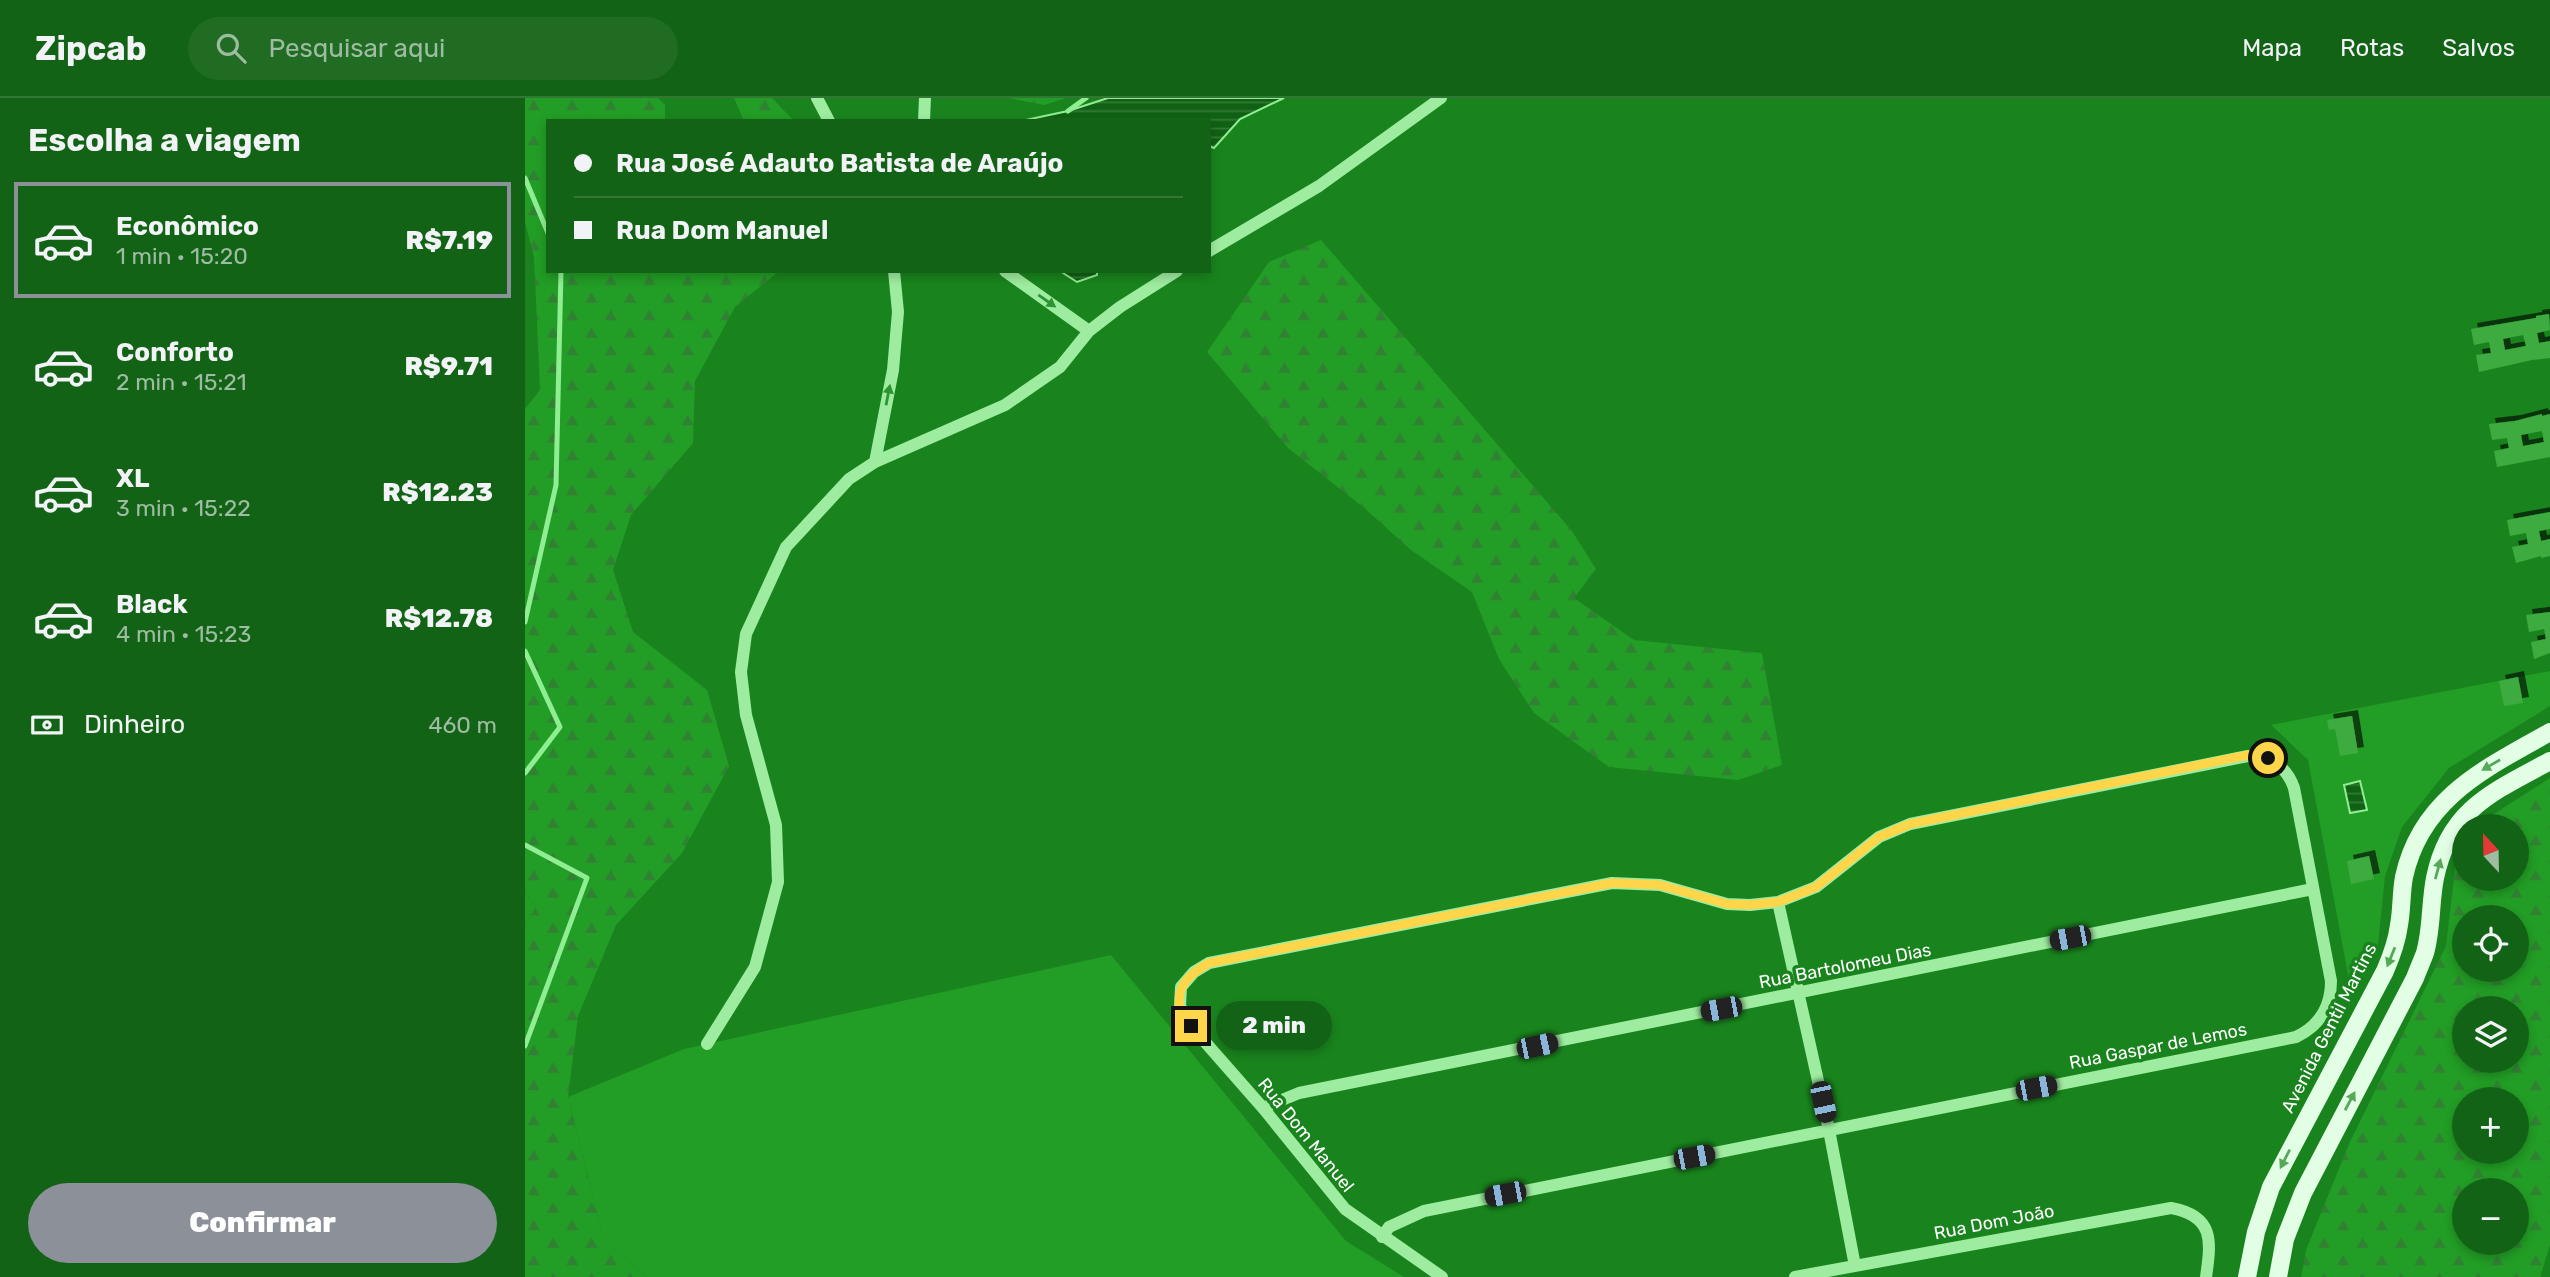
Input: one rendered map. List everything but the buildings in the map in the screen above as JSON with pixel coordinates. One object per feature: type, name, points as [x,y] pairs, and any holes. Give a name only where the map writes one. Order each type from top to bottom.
[{"type":"main road","name":"Avenida Gentil Martins","points":[[2247,1277],[2256,1232],[2271,1188],[2395,947],[2405,875],[2413,849],[2425,825],[2441,803],[2461,785],[2550,732]]},
{"type":"main road","points":[[2278,1277],[2285,1239],[2303,1193],[2422,961],[2430,924],[2435,878],[2449,837],[2460,820],[2477,803],[2550,761]]},
{"type":"street","points":[[817,98],[828,119]]},
{"type":"street","points":[[924,119],[925,98]]},
{"type":"street","points":[[1211,250],[1319,186],[1441,98]]},
{"type":"street","points":[[875,462],[893,370],[898,312],[894,273]]},
{"type":"street","points":[[1008,273],[1089,331]]},
{"type":"street","points":[[707,1044],[755,968],[778,882],[776,825],[746,715],[741,672],[746,634],[786,547],[849,479],[875,462],[1005,405],[1061,367],[1089,331],[1120,307],[1174,273]]},
{"type":"street","points":[[1855,1266],[1829,1129],[1778,902],[1816,887],[1879,837],[1910,824],[2248,755],[2262,756],[2280,765],[2288,775],[2294,788],[2313,889]]},
{"type":"street","name":"Rua Dom Manuel","points":[[1442,1277],[1345,1209],[1263,1108],[1191,1026],[1180,1006],[1181,987],[1194,972],[1209,963],[1612,883],[1660,885],[1727,904],[1778,902]]},
{"type":"street","name":"Rua Bartolomeu Dias","points":[[1263,1108],[1299,1093],[2313,889]]},
{"type":"street","name":"Rua Gaspar de Lemos","points":[[1382,1237],[1389,1227],[1424,1210],[2296,1037],[2311,1028],[2323,1015],[2330,998],[2331,981],[2313,889]]},
{"type":"street","name":"Rua Dom João","points":[[1795,1277],[2164,1208],[2185,1211],[2198,1219],[2211,1241],[2206,1277]]},
{"type":"green space","points":[[525,98],[658,98],[665,105],[665,119],[546,119],[546,273],[777,273],[735,307],[695,381],[693,443],[631,515],[613,570],[633,632],[707,690],[729,766],[682,853],[616,925],[578,1016],[568,1097],[604,1242],[648,1277],[525,1277],[525,926],[536,907],[525,892],[525,409],[540,390],[534,257],[525,222]]},
{"type":"green space","points":[[734,98],[772,98],[792,119],[743,119]]},
{"type":"green space","points":[[1009,98],[1066,98],[1044,105]]},
{"type":"green space","points":[[1321,240],[1572,531],[1596,569],[1574,598],[1634,640],[1762,653],[1782,765],[1738,780],[1609,767],[1534,713],[1499,659],[1472,592],[1411,550],[1363,507],[1288,448],[1207,352],[1269,262]]},
{"type":"green space","points":[[2550,671],[2550,706],[2449,768],[2402,827],[2385,876],[2378,945],[2352,996],[2308,760],[2271,725]]},
{"type":"green space","points":[[2550,778],[2550,1245],[2540,1277],[2301,1277],[2306,1250],[2349,1144],[2446,946],[2452,891],[2529,891],[2529,814],[2494,814]]},
{"type":"green space","points":[[525,892],[536,907],[525,926]]},
{"type":"green space","points":[[1111,955],[1346,1241],[1404,1277],[648,1277],[604,1242],[568,1097],[684,1049]]},
{"type":"shaded area","points":[[1108,98],[1284,98],[1240,119],[1214,148],[1211,147],[1211,119],[1030,119]]},
{"type":"shaded area","points":[[1063,273],[1097,273],[1097,275],[1077,282]]},
{"type":"shaded area","points":[[2360,781],[2367,810],[2350,813],[2344,785]]},
{"type":"waterway","points":[[1068,111],[1086,98]]},
{"type":"waterway","points":[[525,178],[546,228]]},
{"type":"waterway","points":[[525,622],[556,485],[561,273]]},
{"type":"waterway","points":[[525,651],[560,727],[525,773]]},
{"type":"waterway","points":[[525,845],[587,878],[525,1046]]},
{"type":"route","points":[[1191,1026],[1180,1006],[1181,987],[1194,972],[1209,963],[1612,883],[1660,885],[1727,904],[1778,902],[1816,887],[1835,874],[1864,846],[1910,824],[2248,755],[2268,758]]}]
